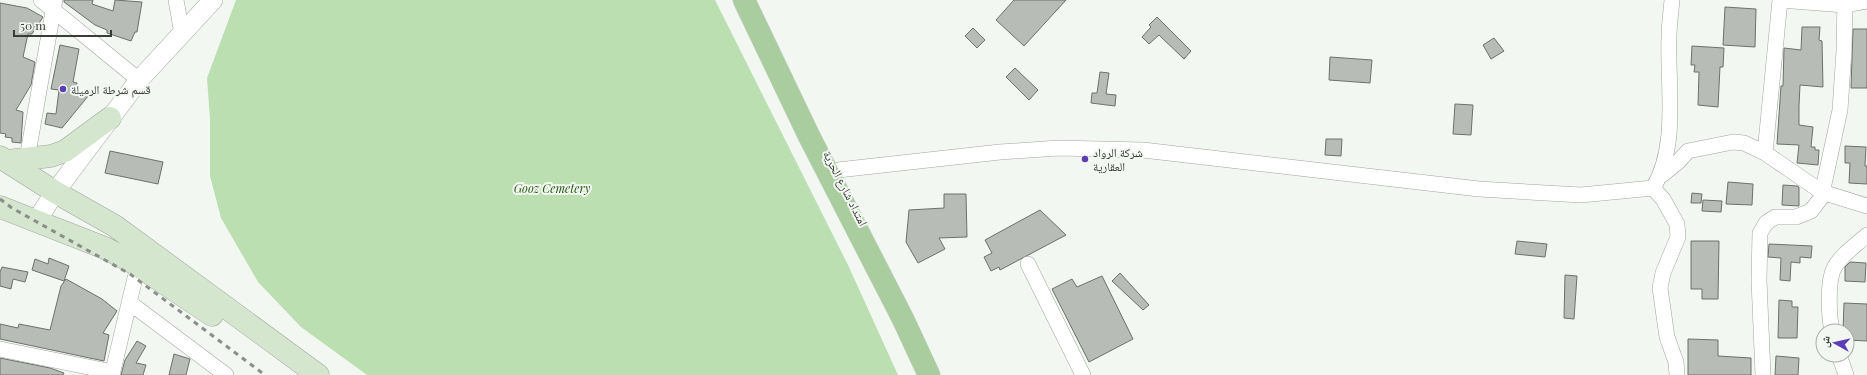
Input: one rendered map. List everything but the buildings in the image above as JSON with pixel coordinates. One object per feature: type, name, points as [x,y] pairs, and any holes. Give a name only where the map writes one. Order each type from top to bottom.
[{"type":"main road","points":[[744,0],[809,136],[903,319],[929,375]]},
{"type":"main road","name":"امتداد شارع الحرية","points":[[754,0],[939,375]]},
{"type":"main road","points":[[11,159],[51,156],[65,151],[110,118]]},
{"type":"main road","points":[[11,159],[55,192],[115,226],[318,375]]},
{"type":"main road","points":[[0,207],[37,220],[104,248],[139,267],[200,306],[295,375]]},
{"type":"street","points":[[41,0],[54,5],[139,80]]},
{"type":"street","points":[[176,0],[182,34]]},
{"type":"street","points":[[37,220],[55,192],[139,80],[213,0]]},
{"type":"street","points":[[1662,175],[1670,124],[1669,37],[1672,0]]},
{"type":"street","points":[[1765,153],[1780,0],[1845,3],[1867,1]]},
{"type":"street","points":[[1763,375],[1759,280],[1760,232],[1766,223],[1775,217],[1796,216],[1811,211],[1819,203],[1840,110],[1845,3]]},
{"type":"street","points":[[11,159],[54,5]]},
{"type":"street","points":[[838,170],[1000,152],[1058,148],[1143,150],[1478,189],[1581,195],[1653,188],[1662,175],[1678,162],[1688,151],[1733,142],[1754,146],[1822,192],[1867,206]]},
{"type":"street","points":[[1653,188],[1663,199],[1677,224],[1678,237],[1663,273],[1660,288],[1667,337],[1676,362],[1677,375]]},
{"type":"street","points":[[1830,323],[1831,281],[1833,269],[1867,234]]},
{"type":"street","points":[[1028,264],[1083,375]]},
{"type":"street","points":[[0,348],[113,373],[135,278],[139,267]]},
{"type":"street","points":[[130,303],[226,375]]},
{"type":"street","points":[[1842,363],[1846,375]]},
{"type":"green space","name":"Gooz Cemetery","points":[[236,0],[715,0],[848,265],[898,375],[367,375],[301,327],[258,282],[221,218],[210,176],[210,119],[207,78]]},
{"type":"railway","points":[[0,199],[12,208],[130,274],[265,375]]},
{"type":"place","name":"قسم شرطة الرميلة","points":[[63,89]]},
{"type":"place","name":"شركة الرواد العقارية","points":[[1085,159]]}]
